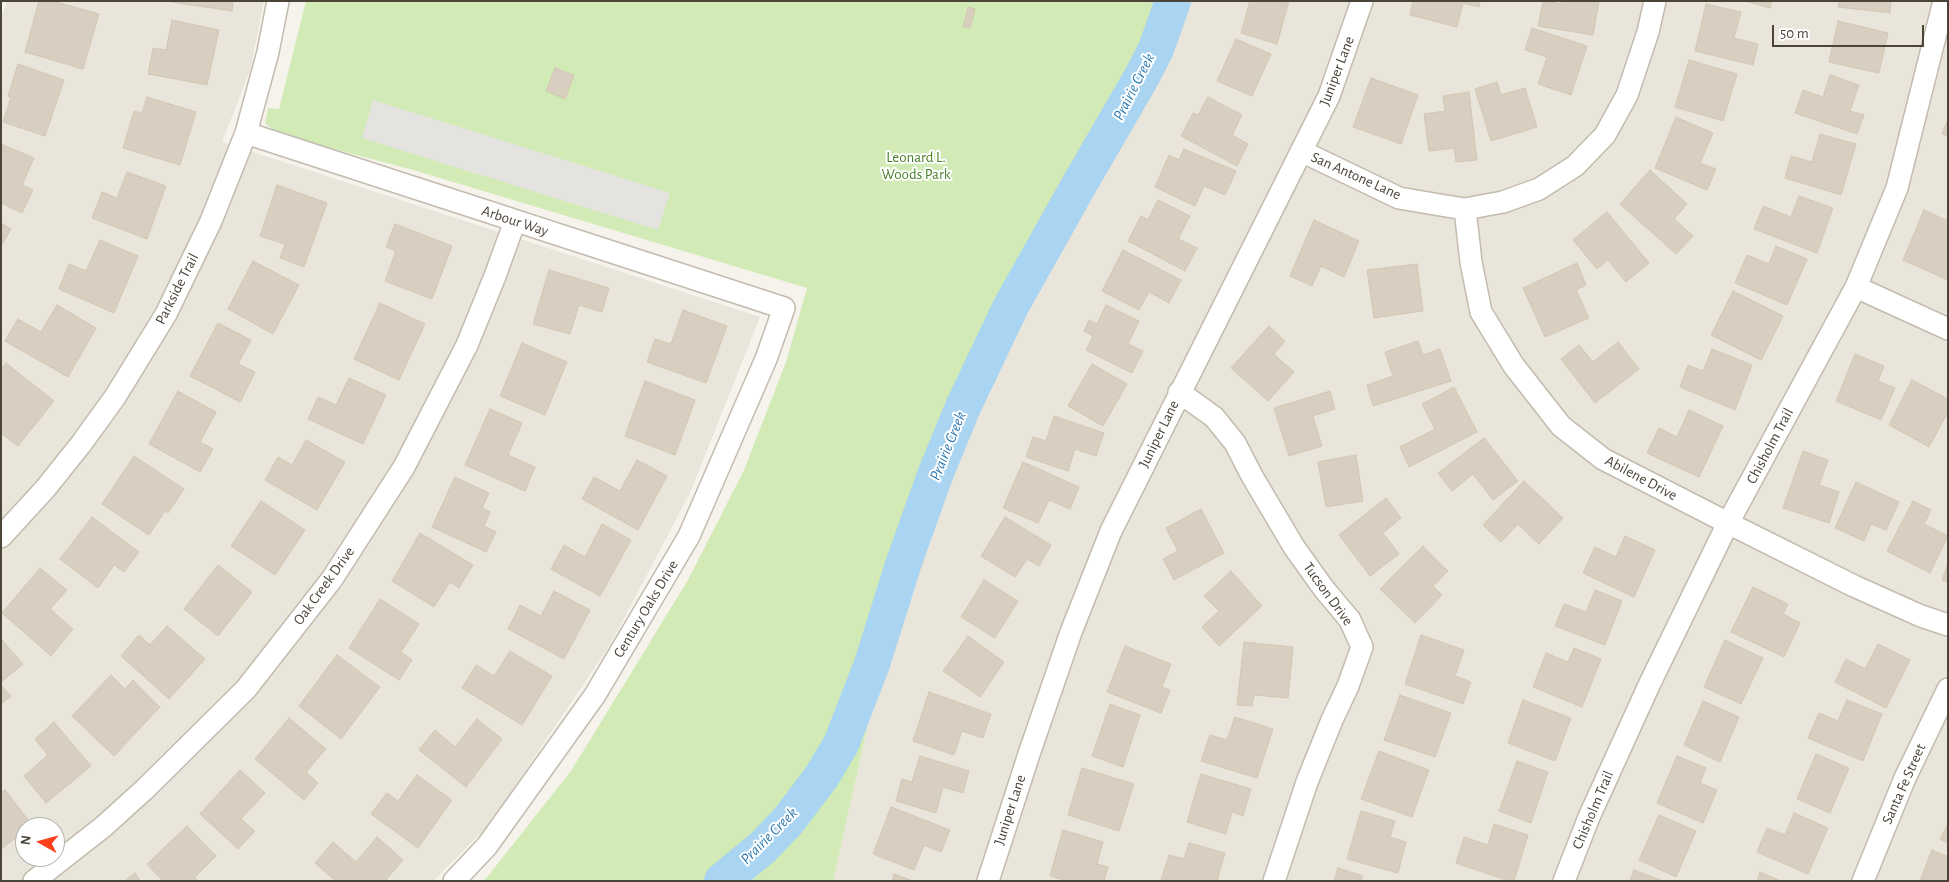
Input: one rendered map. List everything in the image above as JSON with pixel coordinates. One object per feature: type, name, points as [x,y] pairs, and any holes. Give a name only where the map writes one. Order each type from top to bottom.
[{"type":"street","name":"Parkside Trail","points":[[1,537],[45,489],[81,444],[115,397],[166,314],[211,221],[246,133],[268,52],[278,1]]},
{"type":"street","name":"Juniper Lane","points":[[988,881],[1071,632],[1108,538],[1329,96],[1362,1]]},
{"type":"street","name":"San Antone Lane","points":[[1301,151],[1399,198],[1465,209],[1503,202],[1539,189],[1575,166],[1605,135],[1627,95],[1648,32],[1655,1]]},
{"type":"street","name":"Chisholm Trail","points":[[1564,881],[1589,817],[1646,692],[1728,523],[1856,287],[1897,188],[1943,29],[1944,1]]},
{"type":"street","name":"Arbour Way","points":[[246,133],[784,308]]},
{"type":"street","name":"Abilene Drive","points":[[1465,209],[1470,262],[1482,312],[1514,366],[1560,426],[1603,458],[1728,523],[1854,586],[1921,616],[1948,625]]},
{"type":"street","name":"Oak Creek Drive","points":[[34,881],[103,827],[131,802],[246,690],[332,579],[404,467],[466,345],[496,276],[515,220]]},
{"type":"street","points":[[1856,287],[1948,329]]},
{"type":"street","name":"Century Oaks Drive","points":[[454,881],[487,846],[595,695],[689,536],[766,358],[784,308]]},
{"type":"street","name":"Tucson Drive","points":[[1180,392],[1214,416],[1235,443],[1294,547],[1324,589],[1350,620],[1362,647],[1348,686],[1307,782],[1274,881]]},
{"type":"street","name":"Santa Fe Street","points":[[1863,881],[1905,778],[1948,689]]},
{"type":"shaded area","points":[[7,1],[264,1],[250,71],[222,142],[760,317],[690,493],[610,645],[488,826],[433,881],[1,881],[1,18]]},
{"type":"shaded area","points":[[1182,1],[1948,1],[1948,881],[833,881],[871,713],[942,490],[1023,307],[1085,203],[1173,40]]},
{"type":"shaded area","points":[[373,100],[670,193],[658,230],[362,138]]},
{"type":"green space","name":"Leonard L. Woods Park","points":[[306,1],[1182,1],[1173,40],[1085,203],[1023,307],[942,490],[872,707],[833,881],[484,881],[571,771],[688,580],[744,470],[786,362],[807,288],[413,170],[278,134],[265,123],[268,108],[279,109]]},
{"type":"building","points":[[39,1],[53,1],[99,14],[83,69],[25,52]]},
{"type":"building","points":[[165,1],[233,1],[232,11]]},
{"type":"building","points":[[1250,1],[1289,1],[1277,44],[1241,33]]},
{"type":"building","points":[[1413,1],[1480,1],[1479,7],[1463,3],[1457,27],[1410,15]]},
{"type":"building","points":[[1543,1],[1562,4],[1563,1],[1599,1],[1593,35],[1538,26]]},
{"type":"building","points":[[1745,1],[1772,1],[1770,8]]},
{"type":"building","points":[[1839,1],[1891,1],[1890,13],[1838,7]]},
{"type":"building","points":[[1706,4],[1741,12],[1734,38],[1758,44],[1753,65],[1695,51]]},
{"type":"building","points":[[968,7],[975,9],[970,28],[963,27]]},
{"type":"building","points":[[172,20],[219,30],[207,85],[148,74],[153,48],[166,50]]},
{"type":"building","points":[[1838,21],[1888,33],[1879,73],[1829,62]]},
{"type":"building","points":[[1532,28],[1587,46],[1571,95],[1538,84],[1547,57],[1525,50]]},
{"type":"building","points":[[1236,39],[1271,54],[1252,96],[1217,81]]},
{"type":"building","points":[[1689,60],[1737,74],[1723,121],[1675,107]]},
{"type":"building","points":[[18,64],[64,80],[45,136],[3,122],[11,97],[8,96]]},
{"type":"building","points":[[555,68],[574,75],[565,99],[546,91]]},
{"type":"building","points":[[1830,75],[1859,85],[1850,111],[1864,115],[1857,134],[1795,113],[1803,90],[1823,97]]},
{"type":"building","points":[[1371,78],[1418,95],[1401,144],[1353,127]]},
{"type":"building","points":[[1497,82],[1501,95],[1525,88],[1537,127],[1491,141],[1475,89]]},
{"type":"building","points":[[1469,92],[1477,160],[1456,162],[1454,148],[1429,151],[1424,114],[1445,111],[1443,96]]},
{"type":"building","points":[[147,97],[196,112],[180,165],[123,148],[134,111],[142,113]]},
{"type":"building","points":[[1208,97],[1242,115],[1232,135],[1248,144],[1237,166],[1181,136],[1193,113],[1198,115]]},
{"type":"building","points":[[1676,117],[1713,133],[1700,163],[1716,169],[1707,190],[1655,168]]},
{"type":"building","points":[[1948,119],[1948,136],[1942,134]]},
{"type":"building","points":[[1820,134],[1856,144],[1841,195],[1785,178],[1791,156],[1812,162]]},
{"type":"building","points":[[1,144],[34,158],[22,185],[33,190],[22,213],[1,203]]},
{"type":"building","points":[[1184,149],[1236,171],[1225,195],[1204,186],[1195,206],[1155,187],[1169,155],[1179,160]]},
{"type":"building","points":[[1650,170],[1687,204],[1674,219],[1693,236],[1676,254],[1620,204]]},
{"type":"building","points":[[127,172],[166,186],[147,239],[92,218],[102,192],[117,198]]},
{"type":"building","points":[[277,185],[327,203],[304,267],[280,258],[285,244],[260,236]]},
{"type":"building","points":[[1799,196],[1833,208],[1817,253],[1754,229],[1763,206],[1791,217]]},
{"type":"building","points":[[1158,200],[1190,216],[1178,239],[1197,248],[1185,271],[1128,241],[1141,216],[1148,220]]},
{"type":"building","points":[[1924,210],[1948,221],[1948,280],[1903,260]]},
{"type":"building","points":[[1607,212],[1649,263],[1626,282],[1608,260],[1597,269],[1573,240]]},
{"type":"building","points":[[1314,220],[1359,241],[1344,277],[1321,266],[1312,286],[1290,276]]},
{"type":"building","points":[[1,223],[11,229],[1,246]]},
{"type":"building","points":[[395,224],[452,246],[432,299],[385,281],[396,251],[386,247]]},
{"type":"building","points":[[100,240],[138,256],[114,313],[59,289],[69,264],[86,271]]},
{"type":"building","points":[[1776,246],[1807,259],[1787,305],[1735,283],[1747,255],[1769,264]]},
{"type":"building","points":[[1123,250],[1181,280],[1169,303],[1149,292],[1139,310],[1102,291]]},
{"type":"building","points":[[253,261],[299,285],[273,334],[228,309]]},
{"type":"building","points":[[1577,263],[1586,285],[1576,290],[1589,318],[1545,337],[1523,288]]},
{"type":"building","points":[[1417,264],[1423,311],[1374,318],[1367,270]]},
{"type":"building","points":[[549,270],[609,288],[602,312],[579,305],[570,334],[533,324]]},
{"type":"building","points":[[1733,291],[1783,316],[1761,360],[1711,335]]},
{"type":"building","points":[[380,303],[425,324],[399,380],[354,359]]},
{"type":"building","points":[[57,305],[96,328],[68,377],[5,341],[18,319],[41,332]]},
{"type":"building","points":[[1106,305],[1139,321],[1128,344],[1143,351],[1132,373],[1086,350],[1093,336],[1084,331],[1089,320],[1097,324]]},
{"type":"building","points":[[683,310],[727,326],[706,383],[647,362],[655,339],[671,344]]},
{"type":"building","points":[[218,323],[251,340],[238,364],[255,372],[240,402],[190,376]]},
{"type":"building","points":[[1269,326],[1285,341],[1274,354],[1294,372],[1268,401],[1231,368]]},
{"type":"building","points":[[1418,341],[1423,355],[1440,349],[1451,381],[1373,406],[1367,385],[1393,376],[1385,352]]},
{"type":"building","points":[[1618,342],[1639,369],[1595,403],[1561,359],[1579,345],[1593,362]]},
{"type":"building","points":[[522,343],[567,362],[545,415],[500,396]]},
{"type":"building","points":[[1712,349],[1752,365],[1735,410],[1680,387],[1688,365],[1703,371]]},
{"type":"building","points":[[1855,354],[1884,366],[1878,381],[1895,388],[1881,420],[1836,401]]},
{"type":"building","points":[[6,363],[54,401],[18,446],[1,433],[1,369]]},
{"type":"building","points":[[1092,364],[1127,384],[1103,426],[1068,406]]},
{"type":"building","points":[[349,378],[386,395],[363,444],[308,419],[318,397],[336,405]]},
{"type":"building","points":[[1912,380],[1948,399],[1948,412],[1929,447],[1889,425]]},
{"type":"building","points":[[645,381],[695,400],[675,455],[625,436]]},
{"type":"building","points":[[1454,387],[1477,432],[1409,467],[1400,447],[1435,429],[1422,404]]},
{"type":"building","points":[[178,391],[216,412],[200,442],[213,449],[200,472],[149,444]]},
{"type":"building","points":[[1330,391],[1335,409],[1313,416],[1322,446],[1289,456],[1274,408]]},
{"type":"building","points":[[490,409],[522,423],[508,455],[535,467],[525,491],[465,465]]},
{"type":"building","points":[[1689,410],[1723,426],[1699,477],[1647,453],[1659,428],[1677,437]]},
{"type":"building","points":[[1054,416],[1104,433],[1096,456],[1075,449],[1068,471],[1026,457],[1033,437],[1046,441]]},
{"type":"building","points":[[1484,438],[1518,481],[1493,500],[1473,474],[1452,491],[1438,473]]},
{"type":"building","points":[[306,440],[345,462],[317,510],[265,480],[278,457],[292,465]]},
{"type":"building","points":[[1803,451],[1828,460],[1819,485],[1839,492],[1829,523],[1783,508]]},
{"type":"building","points":[[1356,455],[1363,501],[1326,507],[1318,462]]},
{"type":"building","points":[[134,456],[184,489],[168,513],[165,511],[149,535],[102,504]]},
{"type":"building","points":[[637,460],[667,476],[638,530],[582,499],[594,477],[620,491]]},
{"type":"building","points":[[1023,462],[1079,487],[1070,509],[1049,500],[1038,523],[1003,508]]},
{"type":"building","points":[[455,477],[489,493],[482,508],[490,512],[484,526],[496,532],[486,552],[432,527]]},
{"type":"building","points":[[1524,481],[1563,518],[1539,544],[1518,524],[1501,542],[1483,525]]},
{"type":"building","points":[[1856,482],[1899,502],[1886,530],[1871,524],[1864,541],[1835,528]]},
{"type":"building","points":[[1386,498],[1401,518],[1383,533],[1399,554],[1370,576],[1339,535]]},
{"type":"building","points":[[261,501],[305,530],[275,575],[231,546]]},
{"type":"building","points":[[1913,501],[1931,510],[1924,524],[1948,536],[1930,573],[1887,551]]},
{"type":"building","points":[[1201,509],[1224,553],[1174,580],[1163,559],[1178,551],[1166,528]]},
{"type":"building","points":[[92,517],[139,552],[124,572],[114,565],[98,588],[60,559]]},
{"type":"building","points":[[1005,517],[1051,545],[1039,566],[1027,559],[1015,577],[981,556]]},
{"type":"building","points":[[602,524],[631,540],[600,596],[551,569],[564,545],[585,557]]},
{"type":"building","points":[[420,533],[473,565],[459,588],[450,582],[434,607],[392,581]]},
{"type":"building","points":[[1625,536],[1655,550],[1634,597],[1583,573],[1595,547],[1616,557]]},
{"type":"building","points":[[1423,546],[1448,571],[1433,586],[1442,595],[1415,623],[1380,589]]},
{"type":"building","points":[[1948,563],[1948,582],[1942,580]]},
{"type":"building","points":[[218,565],[252,592],[218,636],[184,609]]},
{"type":"building","points":[[40,568],[67,590],[50,609],[73,629],[51,656],[2,613]]},
{"type":"building","points":[[1231,571],[1262,606],[1219,646],[1202,627],[1219,611],[1204,596]]},
{"type":"building","points":[[984,580],[1018,601],[995,638],[961,617]]},
{"type":"building","points":[[1753,587],[1788,604],[1783,614],[1800,623],[1784,657],[1731,632]]},
{"type":"building","points":[[1595,590],[1622,601],[1605,645],[1555,626],[1564,604],[1586,612]]},
{"type":"building","points":[[554,591],[590,610],[564,659],[508,629],[520,605],[541,616]]},
{"type":"building","points":[[380,599],[419,624],[401,652],[412,660],[399,680],[349,648]]},
{"type":"building","points":[[167,626],[205,659],[169,699],[121,656],[139,635],[150,645]]},
{"type":"building","points":[[1421,635],[1464,650],[1455,676],[1471,682],[1463,704],[1405,684]]},
{"type":"building","points":[[968,636],[1004,662],[980,697],[943,671]]},
{"type":"building","points":[[1,639],[23,664],[1,682]]},
{"type":"building","points":[[1725,640],[1763,658],[1741,704],[1704,687]]},
{"type":"building","points":[[1244,642],[1293,647],[1288,698],[1254,695],[1252,706],[1237,705]]},
{"type":"building","points":[[1878,644],[1910,660],[1886,708],[1835,682],[1846,659],[1865,669]]},
{"type":"building","points":[[1125,646],[1171,664],[1162,687],[1170,690],[1161,713],[1107,692]]},
{"type":"building","points":[[1574,648],[1601,659],[1582,707],[1533,687],[1546,653],[1568,662]]},
{"type":"building","points":[[510,651],[552,676],[522,725],[462,688],[476,665],[494,676]]},
{"type":"building","points":[[337,655],[380,687],[341,739],[299,706]]},
{"type":"building","points":[[111,675],[125,689],[133,680],[160,707],[114,756],[72,716]]},
{"type":"building","points":[[1,685],[11,696],[1,704]]},
{"type":"building","points":[[929,692],[991,714],[983,738],[962,731],[954,755],[913,741]]},
{"type":"building","points":[[1400,695],[1451,713],[1435,757],[1384,740]]},
{"type":"building","points":[[1523,700],[1571,718],[1555,761],[1508,743]]},
{"type":"building","points":[[1847,700],[1882,714],[1863,761],[1808,738],[1819,713],[1838,721]]},
{"type":"building","points":[[1703,701],[1739,717],[1720,762],[1684,745]]},
{"type":"building","points":[[1110,704],[1140,715],[1123,767],[1092,756]]},
{"type":"building","points":[[1235,717],[1273,729],[1257,778],[1201,761],[1210,735],[1227,740]]},
{"type":"building","points":[[289,718],[326,749],[306,772],[318,783],[304,800],[255,759]]},
{"type":"building","points":[[477,719],[502,739],[466,787],[419,750],[435,730],[455,747]]},
{"type":"building","points":[[54,722],[91,766],[46,803],[24,776],[48,755],[35,739]]},
{"type":"building","points":[[1379,751],[1429,770],[1412,817],[1361,799]]},
{"type":"building","points":[[1816,754],[1849,768],[1830,813],[1797,799]]},
{"type":"building","points":[[920,756],[969,771],[963,793],[943,787],[936,813],[896,801],[902,779],[912,782]]},
{"type":"building","points":[[1677,756],[1706,768],[1700,783],[1717,790],[1703,823],[1657,803]]},
{"type":"building","points":[[1517,761],[1548,772],[1531,823],[1499,811]]},
{"type":"building","points":[[1082,768],[1134,784],[1119,831],[1068,815]]},
{"type":"building","points":[[240,770],[265,793],[241,819],[255,831],[238,849],[200,814]]},
{"type":"building","points":[[1201,774],[1251,789],[1243,816],[1232,812],[1226,834],[1187,822]]},
{"type":"building","points":[[417,775],[452,800],[418,848],[371,814],[387,793],[398,801]]},
{"type":"building","points":[[5,790],[26,817],[15,817],[15,838],[1,849],[1,793]]},
{"type":"building","points":[[891,807],[950,830],[941,852],[924,845],[914,870],[873,854]]},
{"type":"building","points":[[1361,811],[1395,821],[1390,837],[1406,842],[1398,873],[1347,859]]},
{"type":"building","points":[[1794,813],[1828,828],[1808,874],[1757,852],[1767,828],[1785,835]]},
{"type":"building","points":[[1659,815],[1696,831],[1676,877],[1639,860]]},
{"type":"building","points":[[1494,824],[1528,835],[1514,881],[1456,863],[1464,837],[1488,845]]},
{"type":"building","points":[[1948,824],[1948,843],[1940,839]]},
{"type":"building","points":[[187,826],[216,856],[195,877],[198,881],[163,881],[147,864]]},
{"type":"building","points":[[1063,830],[1103,842],[1097,864],[1108,867],[1104,881],[1067,881],[1050,876]]},
{"type":"building","points":[[377,837],[403,860],[385,881],[336,881],[315,863],[333,842],[356,862]]},
{"type":"building","points":[[1189,843],[1225,853],[1217,881],[1161,880],[1169,855],[1184,859]]},
{"type":"building","points":[[1932,850],[1948,857],[1948,881],[1920,881]]},
{"type":"building","points":[[1338,868],[1363,876],[1361,881],[1334,881]]},
{"type":"building","points":[[1634,870],[1663,881],[1630,881]]},
{"type":"building","points":[[1760,872],[1781,881],[1757,881]]},
{"type":"building","points":[[135,873],[140,881],[125,881]]},
{"type":"building","points":[[894,874],[913,881],[892,881]]},
{"type":"waterway","name":"Prairie Creek","points":[[722,881],[762,848],[788,821],[822,776],[841,744],[872,664],[903,565],[935,475],[963,407],[1011,306],[1141,78],[1156,49],[1173,1]]}]
